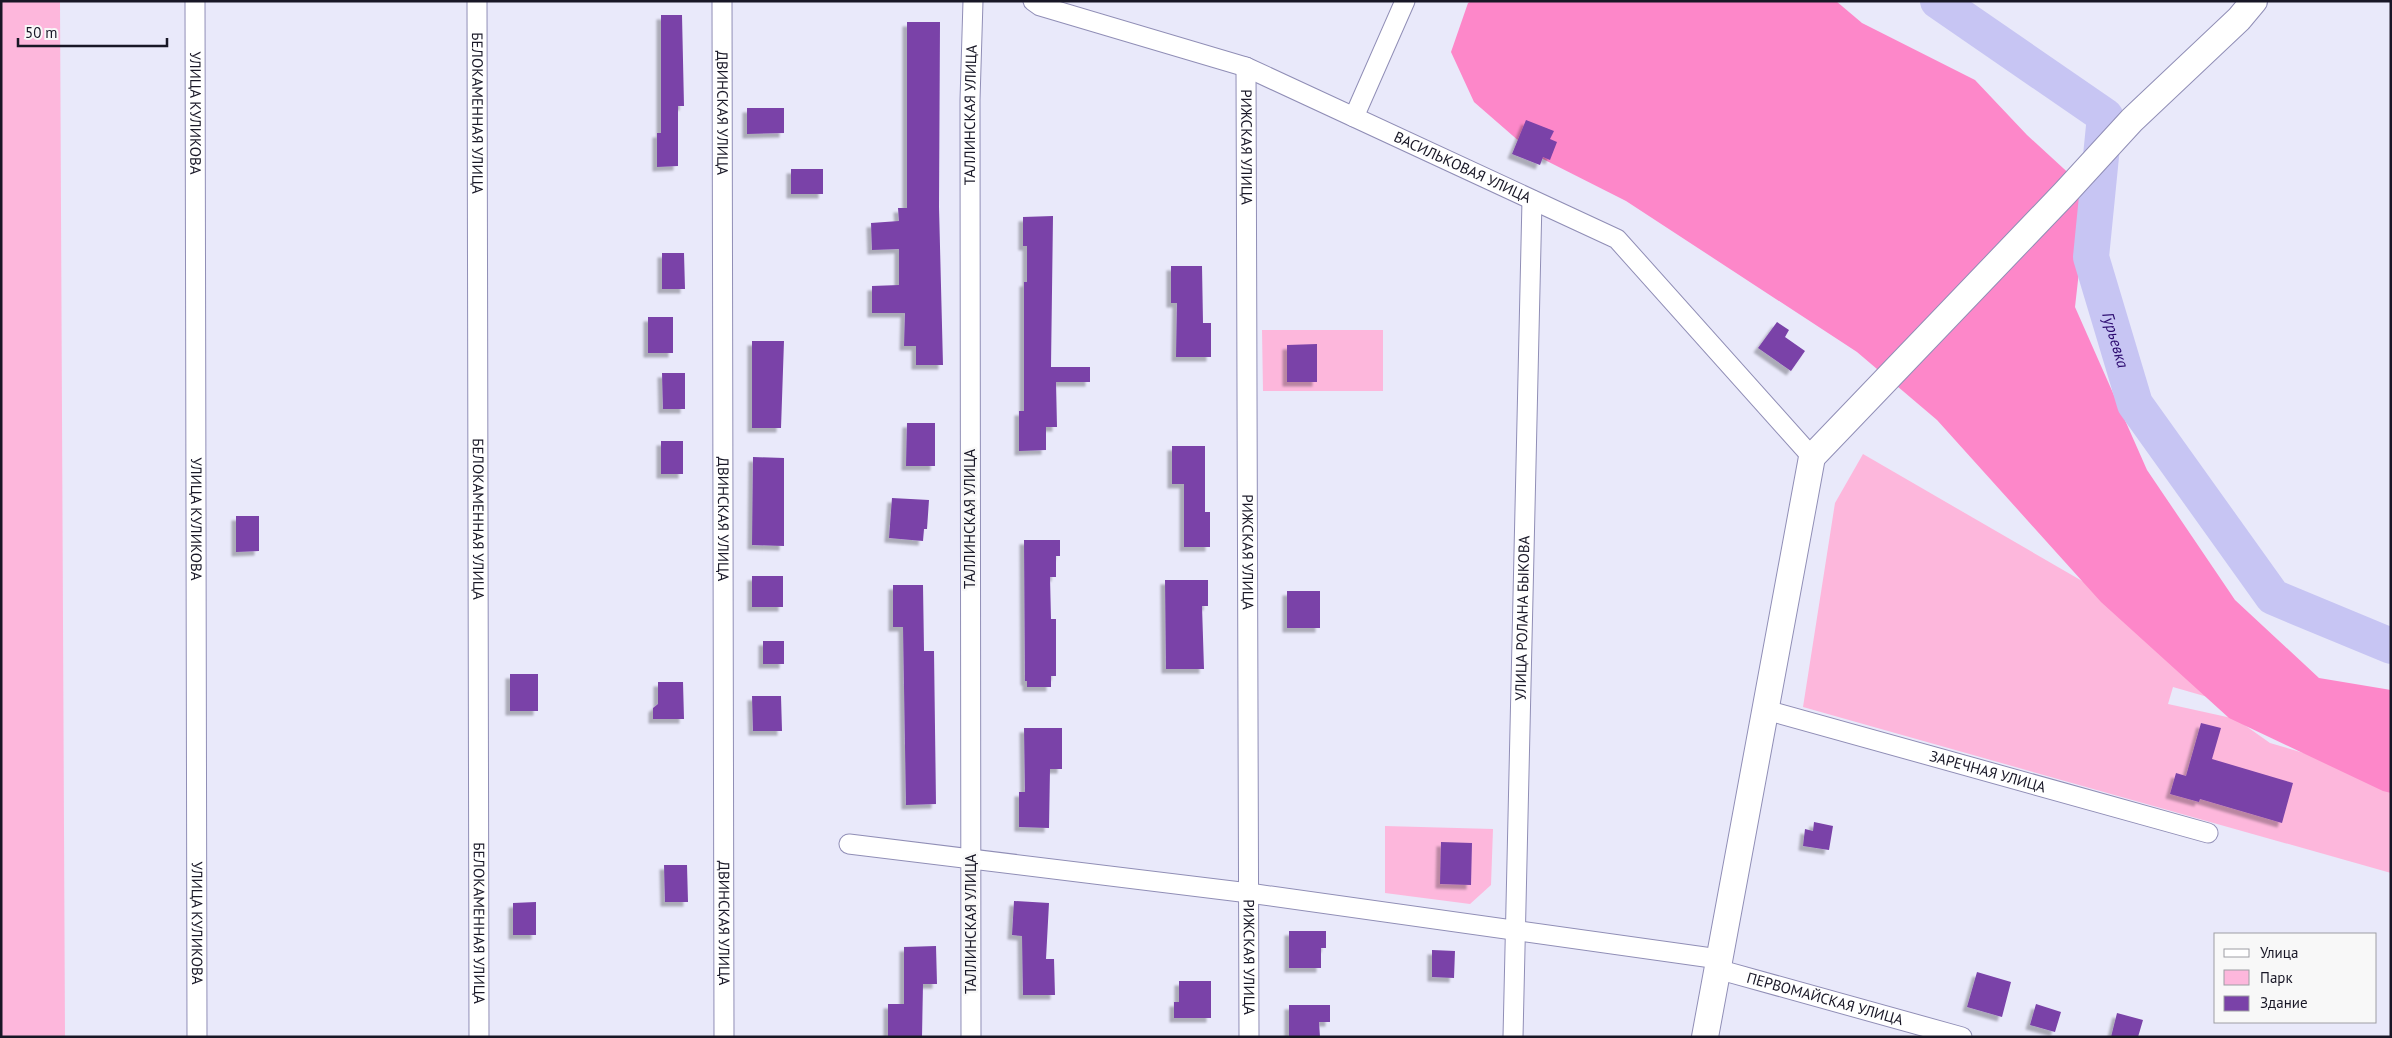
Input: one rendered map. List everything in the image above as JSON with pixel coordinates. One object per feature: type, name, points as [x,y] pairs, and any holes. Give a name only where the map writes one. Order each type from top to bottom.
[{"type":"street","name":"УЛИЦА КУЛИКОВА","points":[[195,1],[198,1037]]},
{"type":"street","name":"БЕЛОКАМЕННАЯ УЛИЦА","points":[[477,1],[479,1037]]},
{"type":"street","name":"ДВИНСКАЯ УЛИЦА","points":[[722,1],[724,1037]]},
{"type":"street","name":"ТАЛЛИНСКАЯ УЛИЦА","points":[[971,1037],[970,100],[973,1]]},
{"type":"street","points":[[1354,117],[1405,1]]},
{"type":"street","name":"ВАСИЛЬКОВАЯ УЛИЦА","points":[[1039,3],[1246,67],[1617,239],[1812,457]]},
{"type":"street","points":[[1705,1037],[1812,457],[2065,193],[2132,120],[2246,10]]},
{"type":"street","name":"РИЖСКАЯ УЛИЦА","points":[[1246,67],[1249,1037]]},
{"type":"street","name":"УЛИЦА РОЛАНА БЫКОВА","points":[[1513,1037],[1532,200]]},
{"type":"street","name":"ЗАРЕЧНАЯ УЛИЦА","points":[[1766,710],[2208,833]]},
{"type":"street","name":"ПЕРВОМАЙСКАЯ УЛИЦА","points":[[849,844],[1249,893],[1516,931],[1718,964],[1962,1037]]},
{"type":"green space","points":[[1,1],[60,1],[65,1037],[1,1037]]},
{"type":"green space","points":[[1262,330],[1383,330],[1383,391],[1263,391]]},
{"type":"green space","points":[[1863,454],[2096,589],[2218,700],[2173,687],[2168,704],[2236,719],[2270,743],[2391,779],[2391,873],[1803,707],[1835,503]]},
{"type":"green space","points":[[1385,826],[1493,829],[1491,885],[1470,904],[1385,893]]},
{"type":"shaded area","points":[[1472,1],[1836,1],[1862,23],[1975,80],[2027,135],[2088,191],[2075,307],[2147,470],[2235,600],[2319,678],[2391,690],[2391,793],[2383,791],[2229,718],[2101,602],[1937,420],[1857,352],[1626,201],[1535,155],[1474,102],[1451,52],[1468,3]]},
{"type":"building","points":[[661,15],[682,15],[684,106],[678,106],[678,166],[657,167],[657,133],[661,133]]},
{"type":"building","points":[[907,22],[940,22],[939,207],[943,365],[916,365],[916,346],[904,346],[905,313],[872,313],[872,286],[899,285],[899,249],[872,250],[871,223],[899,221],[898,208],[907,208]]},
{"type":"building","points":[[747,108],[784,108],[784,133],[747,134]]},
{"type":"building","points":[[1526,120],[1554,131],[1550,139],[1557,142],[1550,160],[1543,157],[1540,165],[1512,154]]},
{"type":"building","points":[[791,169],[823,169],[823,194],[791,194]]},
{"type":"building","points":[[1053,216],[1051,367],[1090,367],[1090,382],[1056,382],[1057,427],[1046,427],[1046,450],[1019,451],[1019,411],[1024,411],[1024,282],[1027,282],[1027,246],[1023,246],[1023,217]]},
{"type":"building","points":[[662,253],[684,253],[685,289],[662,289]]},
{"type":"building","points":[[1171,266],[1202,266],[1203,323],[1211,323],[1211,357],[1176,357],[1177,303],[1171,303]]},
{"type":"building","points":[[648,317],[673,317],[673,353],[648,353]]},
{"type":"building","points":[[1777,322],[1789,330],[1785,337],[1805,351],[1791,371],[1758,348]]},
{"type":"building","points":[[752,341],[784,341],[781,428],[752,428]]},
{"type":"building","points":[[1317,344],[1317,382],[1287,382],[1287,345]]},
{"type":"building","points":[[662,373],[685,373],[685,409],[663,409]]},
{"type":"building","points":[[907,423],[935,423],[935,466],[906,466]]},
{"type":"building","points":[[661,441],[683,441],[683,474],[661,474]]},
{"type":"building","points":[[1172,446],[1205,446],[1205,512],[1210,512],[1210,547],[1184,547],[1184,484],[1172,484]]},
{"type":"building","points":[[753,457],[784,458],[784,546],[752,545]]},
{"type":"building","points":[[892,498],[929,500],[927,529],[924,529],[923,541],[889,538]]},
{"type":"building","points":[[236,516],[259,516],[259,551],[236,552]]},
{"type":"building","points":[[1024,540],[1060,540],[1060,556],[1056,556],[1056,577],[1050,577],[1051,619],[1056,619],[1056,676],[1051,676],[1051,687],[1027,687],[1027,681],[1025,681]]},
{"type":"building","points":[[752,576],[783,576],[783,607],[752,607]]},
{"type":"building","points":[[1165,580],[1208,580],[1208,606],[1202,606],[1204,669],[1166,669]]},
{"type":"building","points":[[893,585],[923,585],[924,651],[934,651],[936,804],[906,805],[903,627],[893,627]]},
{"type":"building","points":[[1287,591],[1320,591],[1320,628],[1287,628]]},
{"type":"building","points":[[763,641],[784,641],[784,664],[763,664]]},
{"type":"building","points":[[510,674],[538,674],[538,711],[510,711]]},
{"type":"building","points":[[658,682],[683,682],[684,719],[653,719],[653,708],[658,704]]},
{"type":"building","points":[[752,696],[781,696],[782,731],[753,731]]},
{"type":"building","points":[[2201,723],[2221,728],[2212,759],[2293,783],[2282,823],[2200,799],[2199,802],[2170,794],[2176,773],[2186,776]]},
{"type":"building","points":[[1024,728],[1062,728],[1062,769],[1050,769],[1049,828],[1019,827],[1019,792],[1025,792]]},
{"type":"building","points":[[1814,822],[1833,826],[1829,850],[1803,846],[1805,829],[1813,831]]},
{"type":"building","points":[[1441,842],[1472,843],[1471,885],[1440,884]]},
{"type":"building","points":[[664,865],[687,865],[688,902],[665,902]]},
{"type":"building","points":[[1014,901],[1049,903],[1046,959],[1054,959],[1055,995],[1023,995],[1022,936],[1012,935]]},
{"type":"building","points":[[536,902],[536,935],[513,935],[513,903]]},
{"type":"building","points":[[1289,931],[1326,931],[1326,948],[1321,948],[1321,968],[1289,968]]},
{"type":"building","points":[[936,946],[937,984],[923,984],[922,1037],[888,1037],[888,1004],[904,1004],[904,947]]},
{"type":"building","points":[[1432,950],[1455,951],[1454,978],[1432,977]]},
{"type":"building","points":[[1977,972],[2011,982],[2002,1017],[1967,1007]]},
{"type":"building","points":[[1179,981],[1211,981],[1211,1018],[1174,1018],[1174,1002],[1179,1002]]},
{"type":"building","points":[[2036,1004],[2061,1012],[2055,1032],[2030,1025]]},
{"type":"building","points":[[1289,1005],[1330,1005],[1330,1022],[1319,1022],[1320,1037],[1289,1037]]},
{"type":"building","points":[[2117,1013],[2143,1020],[2138,1037],[2111,1037]]},
{"type":"waterway","name":"Гурьевка","points":[[1938,1],[2105,116],[2091,257],[2135,404],[2273,597],[2391,646]]}]
